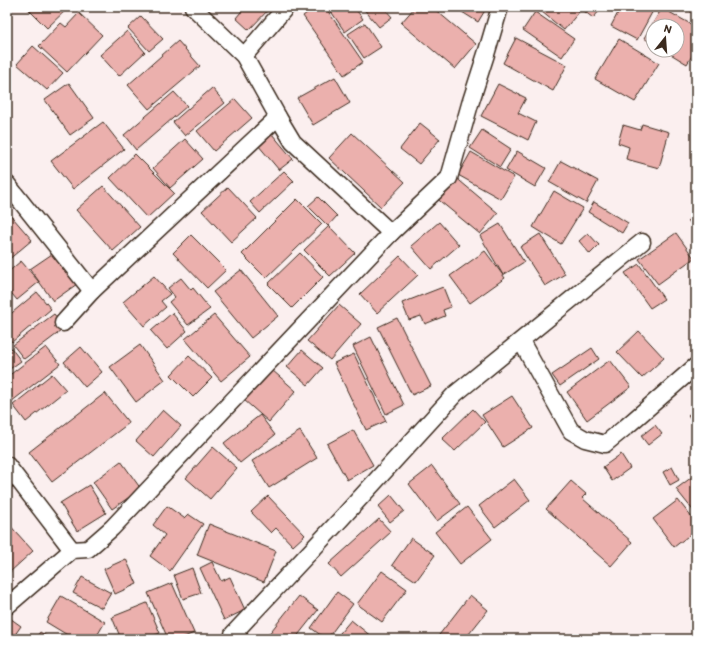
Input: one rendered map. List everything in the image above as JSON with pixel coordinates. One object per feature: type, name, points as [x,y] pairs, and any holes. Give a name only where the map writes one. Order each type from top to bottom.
[{"type":"street","points":[[193,7],[244,56],[293,142],[391,233]]},
{"type":"street","points":[[244,56],[286,7]]},
{"type":"street","points":[[7,606],[72,550],[88,549],[112,528],[391,233],[449,178],[500,7]]},
{"type":"street","points":[[63,323],[92,291],[278,118]]},
{"type":"street","points":[[7,184],[92,291]]},
{"type":"street","points":[[240,639],[233,634],[455,394],[642,242]]},
{"type":"street","points":[[521,341],[571,431],[585,439],[605,444],[696,366]]},
{"type":"street","points":[[7,465],[72,550]]},
{"type":"building","points":[[26,7],[69,7],[47,28]]},
{"type":"building","points":[[245,7],[271,7],[249,30],[236,18]]},
{"type":"building","points":[[315,7],[325,7],[363,62],[344,75],[303,16]]},
{"type":"building","points":[[328,7],[354,7],[363,19],[345,32]]},
{"type":"building","points":[[362,7],[387,7],[385,9],[392,17],[379,27]]},
{"type":"building","points":[[415,7],[432,7],[476,44],[455,69],[401,23]]},
{"type":"building","points":[[454,7],[487,7],[478,22]]},
{"type":"building","points":[[536,7],[573,7],[579,12],[564,30]]},
{"type":"building","points":[[579,7],[603,7],[593,18]]},
{"type":"building","points":[[621,7],[655,7],[649,18],[645,18],[645,25],[637,40],[611,26]]},
{"type":"building","points":[[662,8],[680,18],[656,18]]},
{"type":"building","points":[[535,12],[574,39],[562,57],[523,30]]},
{"type":"building","points":[[79,13],[102,35],[67,72],[39,46],[61,23],[66,27]]},
{"type":"building","points":[[141,16],[163,39],[149,51],[128,28]]},
{"type":"building","points":[[685,21],[696,27],[696,49],[687,64],[677,58],[685,58]]},
{"type":"building","points":[[365,23],[381,47],[364,58],[348,34]]},
{"type":"building","points":[[127,31],[145,52],[119,76],[100,55]]},
{"type":"building","points":[[516,38],[567,65],[553,91],[503,63]]},
{"type":"building","points":[[619,39],[645,55],[645,58],[651,58],[659,63],[635,102],[595,79]]},
{"type":"building","points":[[178,41],[200,66],[149,109],[128,85]]},
{"type":"building","points":[[33,46],[63,73],[47,90],[17,64]]},
{"type":"building","points":[[335,77],[350,103],[313,125],[297,98]]},
{"type":"building","points":[[69,83],[94,118],[70,135],[45,100]]},
{"type":"building","points":[[498,84],[526,98],[518,113],[536,122],[528,140],[481,116]]},
{"type":"building","points":[[212,88],[225,103],[185,136],[173,122]]},
{"type":"building","points":[[174,92],[187,106],[136,150],[124,135]]},
{"type":"building","points":[[235,99],[252,118],[214,151],[197,131]]},
{"type":"building","points":[[103,122],[124,149],[73,189],[51,161]]},
{"type":"building","points":[[420,123],[440,139],[419,164],[400,149]]},
{"type":"building","points":[[642,124],[669,132],[659,168],[626,159],[629,147],[618,143],[623,125],[640,130]]},
{"type":"building","points":[[482,130],[511,149],[500,167],[470,148]]},
{"type":"building","points":[[352,133],[405,182],[381,207],[329,158]]},
{"type":"building","points":[[272,134],[293,159],[279,170],[258,145]]},
{"type":"building","points":[[185,139],[203,159],[170,188],[153,168]]},
{"type":"building","points":[[517,151],[546,168],[535,187],[506,170]]},
{"type":"building","points":[[471,152],[514,177],[501,199],[458,175]]},
{"type":"building","points":[[135,154],[174,193],[147,218],[110,178]]},
{"type":"building","points":[[561,161],[598,181],[586,203],[549,182]]},
{"type":"building","points":[[284,171],[294,181],[260,213],[250,202]]},
{"type":"building","points":[[454,176],[498,213],[480,234],[435,197]]},
{"type":"building","points":[[103,186],[140,227],[113,251],[76,210]]},
{"type":"building","points":[[228,187],[257,218],[231,242],[202,211]]},
{"type":"building","points":[[554,191],[583,208],[561,244],[533,227]]},
{"type":"building","points":[[318,197],[337,216],[328,226],[308,206]]},
{"type":"building","points":[[297,199],[322,224],[266,278],[242,254]]},
{"type":"building","points":[[594,202],[628,223],[622,233],[588,212]]},
{"type":"building","points":[[7,211],[32,240],[7,261]]},
{"type":"building","points":[[696,215],[696,231],[688,220]]},
{"type":"building","points":[[439,222],[459,245],[431,269],[411,246]]},
{"type":"building","points":[[500,224],[524,262],[503,275],[480,236]]},
{"type":"building","points":[[329,226],[355,253],[330,276],[304,250]]},
{"type":"building","points":[[588,233],[599,245],[590,254],[579,241]]},
{"type":"building","points":[[676,233],[694,258],[658,284],[639,259]]},
{"type":"building","points":[[540,234],[565,274],[545,286],[520,247]]},
{"type":"building","points":[[191,235],[226,270],[207,288],[173,253]]},
{"type":"building","points":[[485,251],[505,278],[470,303],[450,276]]},
{"type":"building","points":[[55,252],[77,284],[53,301],[30,269]]},
{"type":"building","points":[[300,253],[323,277],[292,308],[268,284]]},
{"type":"building","points":[[400,256],[418,275],[377,313],[360,294]]},
{"type":"building","points":[[21,261],[39,282],[17,300],[7,288],[7,273]]},
{"type":"building","points":[[639,264],[664,299],[650,308],[625,273]]},
{"type":"building","points":[[241,270],[278,316],[251,338],[213,292]]},
{"type":"building","points":[[154,276],[170,294],[161,301],[166,307],[144,326],[123,302]]},
{"type":"building","points":[[181,278],[191,290],[193,288],[210,309],[188,325],[169,302],[175,297],[168,288]]},
{"type":"building","points":[[443,287],[451,307],[443,310],[445,316],[425,324],[421,316],[409,320],[402,303]]},
{"type":"building","points":[[37,292],[51,309],[12,342],[7,336],[7,317]]},
{"type":"building","points":[[339,305],[361,324],[330,360],[307,341]]},
{"type":"building","points":[[172,313],[187,331],[167,349],[151,331]]},
{"type":"building","points":[[54,314],[65,328],[24,359],[13,345]]},
{"type":"building","points":[[214,315],[250,357],[221,381],[185,339]]},
{"type":"building","points":[[397,318],[431,386],[412,395],[378,327]]},
{"type":"building","points":[[639,331],[664,358],[642,378],[617,352]]},
{"type":"building","points":[[371,337],[404,405],[386,414],[353,346]]},
{"type":"building","points":[[140,345],[165,380],[136,402],[110,367]]},
{"type":"building","points":[[46,347],[60,364],[7,405],[7,377]]},
{"type":"building","points":[[81,347],[102,372],[85,387],[64,362]]},
{"type":"building","points":[[11,348],[21,361],[7,371],[7,350]]},
{"type":"building","points":[[592,348],[599,359],[560,386],[552,375]]},
{"type":"building","points":[[302,350],[323,368],[308,385],[287,367]]},
{"type":"building","points":[[354,354],[386,421],[366,430],[334,363]]},
{"type":"building","points":[[189,356],[212,378],[193,397],[171,375]]},
{"type":"building","points":[[610,360],[631,387],[587,420],[567,392]]},
{"type":"building","points":[[272,370],[296,391],[269,422],[244,400]]},
{"type":"building","points":[[52,374],[66,390],[26,422],[13,405]]},
{"type":"building","points":[[105,393],[129,423],[52,482],[29,452]]},
{"type":"building","points":[[512,396],[533,428],[503,447],[482,415]]},
{"type":"building","points":[[473,409],[485,422],[455,451],[442,439]]},
{"type":"building","points":[[696,409],[696,425],[688,415]]},
{"type":"building","points":[[163,410],[181,426],[154,457],[136,441]]},
{"type":"building","points":[[260,415],[275,435],[240,463],[224,443]]},
{"type":"building","points":[[655,425],[662,434],[648,445],[641,436]]},
{"type":"building","points":[[353,430],[373,465],[347,480],[327,444]]},
{"type":"building","points":[[300,431],[317,458],[269,488],[252,461]]},
{"type":"building","points":[[213,447],[237,468],[210,499],[186,478]]},
{"type":"building","points":[[621,454],[630,468],[612,481],[603,467]]},
{"type":"building","points":[[121,461],[141,489],[112,509],[93,482]]},
{"type":"building","points":[[432,466],[460,504],[437,521],[409,484]]},
{"type":"building","points":[[672,467],[679,480],[670,485],[663,472]]},
{"type":"building","points":[[692,477],[696,482],[696,514],[676,489]]},
{"type":"building","points":[[514,479],[530,500],[495,527],[479,506]]},
{"type":"building","points":[[571,481],[586,494],[582,498],[632,542],[611,566],[546,509]]},
{"type":"building","points":[[89,485],[106,513],[77,531],[60,503]]},
{"type":"building","points":[[391,495],[404,511],[390,522],[378,507]]},
{"type":"building","points":[[268,496],[305,535],[293,546],[276,528],[271,533],[251,512]]},
{"type":"building","points":[[678,500],[696,523],[696,530],[674,547],[653,519]]},
{"type":"building","points":[[167,506],[184,518],[188,514],[203,524],[170,571],[150,556],[165,535],[153,525]]},
{"type":"building","points":[[467,507],[492,539],[460,564],[435,532]]},
{"type":"building","points":[[379,519],[391,532],[341,577],[329,564]]},
{"type":"building","points":[[7,522],[33,551],[10,572],[7,569]]},
{"type":"building","points":[[209,524],[276,551],[264,582],[197,555]]},
{"type":"building","points":[[411,538],[435,555],[416,581],[392,565]]},
{"type":"building","points":[[126,559],[137,584],[115,594],[104,569]]},
{"type":"building","points":[[212,562],[221,581],[230,577],[245,610],[224,620],[200,568]]},
{"type":"building","points":[[192,568],[201,593],[183,599],[174,575]]},
{"type":"building","points":[[382,571],[407,589],[382,622],[357,604]]},
{"type":"building","points":[[82,577],[111,593],[102,608],[73,593]]},
{"type":"building","points":[[172,583],[194,633],[179,639],[168,639],[148,593]]},
{"type":"building","points":[[337,592],[353,604],[326,639],[311,628]]},
{"type":"building","points":[[470,595],[488,610],[465,639],[436,639]]},
{"type":"building","points":[[61,596],[105,622],[95,639],[74,639],[46,622]]},
{"type":"building","points":[[299,596],[318,610],[295,639],[273,639],[268,635]]},
{"type":"building","points":[[147,603],[160,633],[145,639],[121,639],[112,617]]},
{"type":"building","points":[[7,616],[21,626],[12,639],[7,639]]},
{"type":"building","points":[[351,620],[372,637],[370,639],[335,639]]},
{"type":"building","points":[[40,632],[51,639],[35,639]]}]
